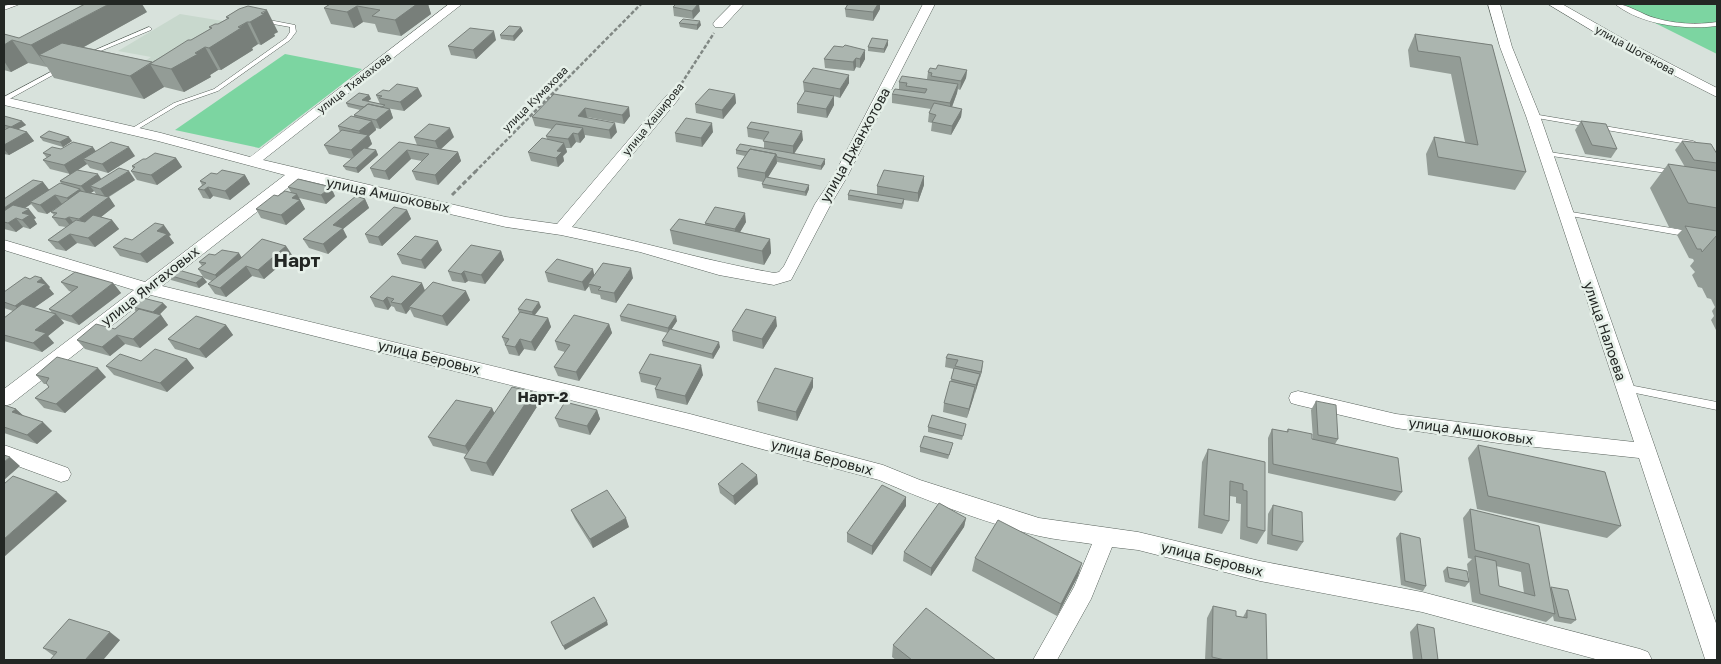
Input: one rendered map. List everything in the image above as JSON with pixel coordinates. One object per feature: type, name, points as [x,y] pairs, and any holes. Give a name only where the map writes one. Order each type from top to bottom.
[{"type":"street","name":"улица Тхакахова","points":[[252,162],[456,4]]},
{"type":"street","points":[[719,24],[738,4]]},
{"type":"street","name":"улица Джанхотова","points":[[774,279],[785,276],[791,267],[930,4]]},
{"type":"street","name":"улица Налоева","points":[[1494,4],[1506,47],[1533,116],[1646,452],[1713,635],[1717,659]]},
{"type":"street","name":"улица Шогенова","points":[[1554,4],[1638,52],[1717,93]]},
{"type":"street","name":"улица Хаширова","points":[[561,230],[672,98]]},
{"type":"street","name":"улица Амшоковых","points":[[4,100],[296,174],[506,222],[561,230],[641,247],[719,269],[774,279]]},
{"type":"street","name":"улица Ямгаховых","points":[[4,399],[296,174]]},
{"type":"street","name":"улица Беровых","points":[[4,245],[147,288],[690,422],[883,473],[913,486],[994,514],[1039,527],[1138,541],[1260,572],[1422,602],[1640,660]]},
{"type":"street","name":"улица Амшоковых","points":[[1298,398],[1396,421],[1646,452]]},
{"type":"street","points":[[4,453],[61,474]]},
{"type":"street","points":[[1045,660],[1083,592],[1106,535]]},
{"type":"lane","points":[[4,8],[17,4]]},
{"type":"lane","points":[[1618,4],[1655,20],[1685,26],[1717,24]]},
{"type":"lane","points":[[131,131],[176,104],[216,90],[288,39],[293,32],[293,26],[256,21]]},
{"type":"lane","points":[[86,56],[149,30]]},
{"type":"lane","points":[[4,100],[69,64]]},
{"type":"lane","points":[[1533,116],[1689,142],[1699,146]]},
{"type":"lane","points":[[1545,153],[1679,172]]},
{"type":"lane","points":[[1565,213],[1698,235]]},
{"type":"lane","points":[[1624,388],[1717,406]]},
{"type":"path","name":"улица Кумахова","points":[[441,206],[641,4]]},
{"type":"path","name":"улица Хаширова","points":[[672,98],[719,24]]},
{"type":"shaded area","points":[[180,14],[229,22],[158,68],[141,64],[151,57],[118,51]]},
{"type":"green space","points":[[1618,4],[1717,4],[1717,54],[1623,7]]},
{"type":"green space","points":[[285,54],[362,69],[259,148],[175,130]]},
{"type":"building","points":[[85,4],[109,4],[31,45],[12,40],[4,45],[4,34],[19,38]]},
{"type":"building","points":[[330,4],[417,4],[395,20],[372,16],[380,10],[357,6],[347,12],[324,8]]},
{"type":"building","points":[[676,4],[698,4],[692,11],[673,7]]},
{"type":"building","points":[[848,4],[878,4],[873,12],[845,9]]},
{"type":"building","points":[[248,6],[267,10],[261,13],[264,14],[238,27],[241,28],[209,48],[205,47],[195,53],[198,54],[171,69],[150,64],[188,40],[212,28],[209,27],[229,18],[226,17],[239,9]]},
{"type":"building","points":[[683,19],[700,21],[697,25],[679,23]]},
{"type":"building","points":[[509,26],[521,27],[513,36],[500,35]]},
{"type":"building","points":[[470,28],[494,31],[473,50],[448,46]]},
{"type":"building","points":[[1415,34],[1492,45],[1526,172],[1438,157],[1434,137],[1478,145],[1460,57],[1418,51]]},
{"type":"building","points":[[872,38],[888,40],[884,49],[868,47]]},
{"type":"building","points":[[62,43],[152,62],[130,76],[39,55]]},
{"type":"building","points":[[845,45],[865,50],[860,59],[856,58],[853,62],[824,59],[834,46],[843,47]]},
{"type":"building","points":[[938,65],[967,70],[961,81],[931,76],[932,73],[928,72],[930,68],[936,69]]},
{"type":"building","points":[[813,68],[849,75],[840,89],[803,82]]},
{"type":"building","points":[[902,76],[958,84],[950,103],[892,94],[895,89],[925,93],[927,89],[906,86],[907,83],[899,82]]},
{"type":"building","points":[[397,84],[418,88],[400,102],[379,98],[382,96],[376,95],[383,90],[389,91]]},
{"type":"building","points":[[709,89],[735,94],[722,110],[695,104]]},
{"type":"building","points":[[805,91],[834,96],[826,109],[797,104]]},
{"type":"building","points":[[359,93],[369,95],[362,100],[385,105],[382,107],[368,104],[364,107],[346,103]]},
{"type":"building","points":[[554,94],[629,107],[622,115],[585,108],[578,116],[615,123],[609,130],[532,117]]},
{"type":"building","points":[[934,103],[962,109],[952,126],[932,122],[936,115],[929,113]]},
{"type":"building","points":[[368,104],[390,109],[376,120],[354,115]]},
{"type":"building","points":[[4,116],[22,121],[11,127],[4,125]]},
{"type":"building","points":[[351,116],[372,121],[359,131],[338,126]]},
{"type":"building","points":[[686,118],[712,123],[701,138],[675,133]]},
{"type":"building","points":[[1581,121],[1606,124],[1617,149],[1592,145]]},
{"type":"building","points":[[751,122],[802,131],[793,146],[763,141],[769,132],[747,128]]},
{"type":"building","points":[[429,124],[450,128],[435,141],[414,137]]},
{"type":"building","points":[[556,124],[583,128],[578,134],[573,133],[568,139],[546,136]]},
{"type":"building","points":[[10,127],[27,132],[4,145],[4,130]]},
{"type":"building","points":[[342,130],[368,135],[351,150],[324,145]]},
{"type":"building","points":[[49,131],[69,137],[60,142],[40,137]]},
{"type":"building","points":[[542,138],[564,143],[557,151],[562,152],[556,158],[528,152]]},
{"type":"building","points":[[1682,141],[1711,144],[1717,154],[1717,163],[1694,160]]},
{"type":"building","points":[[73,142],[93,147],[64,165],[43,160],[51,155],[43,153],[52,147],[61,149]]},
{"type":"building","points":[[111,142],[129,147],[102,164],[83,159]]},
{"type":"building","points":[[399,142],[458,152],[435,175],[412,171],[429,154],[407,150],[385,171],[370,168]]},
{"type":"building","points":[[740,144],[825,159],[821,166],[750,149],[748,152],[736,150]]},
{"type":"building","points":[[364,148],[376,150],[356,168],[343,166]]},
{"type":"building","points":[[750,149],[776,154],[765,173],[737,168]]},
{"type":"building","points":[[155,153],[176,158],[151,175],[131,171],[135,167],[132,166]]},
{"type":"building","points":[[1668,164],[1717,171],[1717,208],[1688,203]]},
{"type":"building","points":[[119,168],[129,171],[100,189],[90,186]]},
{"type":"building","points":[[77,170],[98,174],[81,186],[60,181]]},
{"type":"building","points":[[222,170],[245,175],[225,191],[208,187],[204,190],[198,189],[206,183],[200,181],[211,173],[217,174]]},
{"type":"building","points":[[884,170],[924,176],[918,193],[877,186]]},
{"type":"building","points":[[766,177],[809,185],[805,192],[762,184]]},
{"type":"building","points":[[298,179],[331,187],[321,195],[288,187]]},
{"type":"building","points":[[33,180],[43,182],[4,208],[4,199]]},
{"type":"building","points":[[60,183],[80,189],[67,198],[55,195],[40,205],[30,202]]},
{"type":"building","points":[[850,190],[904,199],[902,204],[848,195]]},
{"type":"building","points":[[80,191],[109,197],[79,219],[52,217],[57,213],[51,212]]},
{"type":"building","points":[[285,191],[297,194],[292,198],[300,200],[281,215],[256,209],[274,195],[278,196]]},
{"type":"building","points":[[356,196],[365,199],[333,225],[343,228],[323,244],[303,239]]},
{"type":"building","points":[[13,205],[29,209],[22,213],[30,215],[22,220],[16,218],[8,223],[4,222],[4,211]]},
{"type":"building","points":[[394,207],[407,210],[378,237],[365,234]]},
{"type":"building","points":[[715,207],[745,213],[735,229],[705,223]]},
{"type":"building","points":[[93,215],[112,220],[88,238],[70,234],[58,242],[48,240],[76,220],[85,222]]},
{"type":"building","points":[[679,219],[770,239],[762,251],[670,230]]},
{"type":"building","points":[[155,223],[164,225],[157,231],[167,234],[140,254],[113,247],[125,238],[132,240]]},
{"type":"building","points":[[1685,226],[1717,231],[1717,235],[1702,252],[1701,249],[1697,249]]},
{"type":"building","points":[[415,236],[438,241],[421,260],[397,254]]},
{"type":"building","points":[[262,239],[286,246],[258,270],[246,266],[220,288],[208,284],[240,259]]},
{"type":"building","points":[[471,245],[501,251],[481,275],[464,271],[461,274],[448,271]]},
{"type":"building","points":[[222,250],[239,253],[215,275],[198,269],[206,263],[199,262],[209,254],[215,255]]},
{"type":"building","points":[[557,259],[593,269],[582,282],[545,272]]},
{"type":"building","points":[[603,263],[631,268],[614,293],[598,290],[601,287],[588,284]]},
{"type":"building","points":[[175,269],[203,277],[196,283],[168,275]]},
{"type":"building","points":[[75,272],[113,283],[71,316],[49,309],[78,287],[61,282]]},
{"type":"building","points":[[35,276],[42,278],[37,282],[46,284],[15,306],[4,302],[4,292],[25,277],[30,279]]},
{"type":"building","points":[[392,276],[422,283],[401,304],[391,302],[394,299],[387,297],[383,301],[370,297]]},
{"type":"building","points":[[433,282],[466,291],[442,316],[409,307]]},
{"type":"building","points":[[143,298],[163,303],[153,312],[133,307]]},
{"type":"building","points":[[526,299],[539,302],[532,312],[518,309]]},
{"type":"building","points":[[22,304],[56,314],[35,330],[46,333],[33,343],[4,335],[4,318]]},
{"type":"building","points":[[628,304],[676,316],[668,328],[620,316]]},
{"type":"building","points":[[139,309],[161,315],[133,339],[117,335],[102,347],[77,340],[96,324],[115,329]]},
{"type":"building","points":[[746,309],[776,317],[762,339],[732,331]]},
{"type":"building","points":[[520,312],[548,318],[531,342],[520,339],[515,347],[505,345],[509,339],[502,337]]},
{"type":"building","points":[[574,315],[609,324],[576,372],[554,367],[570,345],[555,341]]},
{"type":"building","points":[[196,316],[226,325],[199,349],[168,339]]},
{"type":"building","points":[[670,329],[719,342],[712,354],[662,341]]},
{"type":"building","points":[[155,349],[187,359],[160,383],[106,366],[120,354],[141,361]]},
{"type":"building","points":[[650,354],[701,365],[685,396],[655,389],[661,378],[639,373]]},
{"type":"building","points":[[948,354],[983,361],[981,372],[955,366],[958,360],[946,358]]},
{"type":"building","points":[[57,357],[98,368],[56,404],[35,398],[49,387],[46,383],[49,378],[36,375]]},
{"type":"building","points":[[775,368],[813,378],[796,412],[757,402]]},
{"type":"building","points":[[954,368],[980,374],[976,385],[951,379]]},
{"type":"building","points":[[950,381],[975,387],[969,409],[944,403]]},
{"type":"building","points":[[512,387],[533,392],[486,463],[464,458]]},
{"type":"building","points":[[456,400],[492,408],[465,446],[428,437]]},
{"type":"building","points":[[1316,401],[1336,405],[1338,439],[1318,435]]},
{"type":"building","points":[[565,402],[597,410],[587,426],[555,418]]},
{"type":"building","points":[[4,405],[16,409],[12,412],[43,422],[27,435],[4,427]]},
{"type":"building","points":[[932,415],[966,424],[963,436],[928,427]]},
{"type":"building","points":[[1272,429],[1288,432],[1288,429],[1312,434],[1312,439],[1398,458],[1402,492],[1273,464]]},
{"type":"building","points":[[924,436],[953,443],[949,455],[920,447]]},
{"type":"building","points":[[1478,445],[1605,472],[1621,526],[1488,496]]},
{"type":"building","points":[[1208,449],[1265,462],[1265,531],[1247,527],[1247,491],[1243,490],[1243,484],[1230,481],[1229,521],[1204,515]]},
{"type":"building","points":[[4,455],[10,457],[4,462]]},
{"type":"building","points":[[742,463],[757,475],[733,496],[718,484]]},
{"type":"building","points":[[13,476],[57,492],[4,539],[4,484]]},
{"type":"building","points":[[882,485],[906,497],[872,546],[847,533]]},
{"type":"building","points":[[607,490],[626,518],[590,539],[571,510]]},
{"type":"building","points":[[939,503],[966,518],[931,568],[904,552]]},
{"type":"building","points":[[1273,505],[1302,512],[1303,542],[1272,535]]},
{"type":"building","points":[[1470,509],[1539,526],[1555,614],[1480,594],[1475,556],[1496,561],[1499,586],[1535,596],[1529,564],[1475,550]]},
{"type":"building","points":[[998,520],[1082,563],[1061,604],[975,558]]},
{"type":"building","points":[[1400,533],[1420,538],[1426,586],[1405,581]]},
{"type":"building","points":[[1447,567],[1467,571],[1469,582],[1449,578]]},
{"type":"building","points":[[1551,587],[1568,590],[1576,620],[1559,617]]},
{"type":"building","points":[[594,597],[607,621],[563,646],[551,622]]},
{"type":"building","points":[[1213,606],[1236,611],[1236,616],[1247,618],[1247,610],[1266,614],[1267,660],[1225,660],[1212,657]]},
{"type":"building","points":[[926,608],[996,660],[912,660],[893,645]]},
{"type":"building","points":[[69,619],[110,632],[85,660],[50,660],[57,652],[43,648]]},
{"type":"building","points":[[1417,624],[1434,628],[1438,660],[1422,660]]},
{"type":"district","name":"Нарт","points":[[297,260]]},
{"type":"district","name":"Нарт-2","points":[[543,397]]}]
